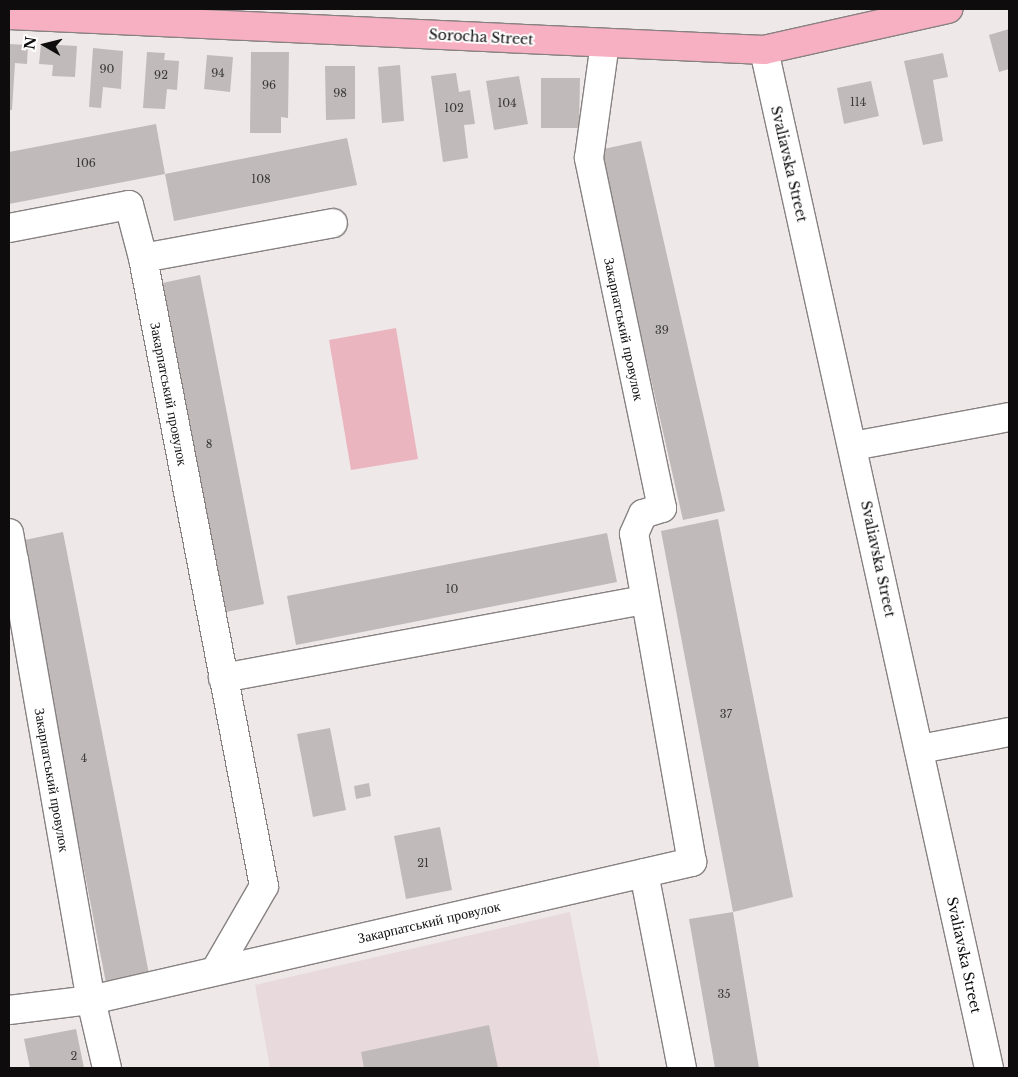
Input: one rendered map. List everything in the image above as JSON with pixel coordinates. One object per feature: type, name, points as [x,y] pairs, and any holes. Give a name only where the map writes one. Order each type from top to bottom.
[{"type":"main road","name":"Sorocha Street","points":[[9,15],[764,50],[948,9]]},
{"type":"street","name":"Закарпатський провулок","points":[[9,1010],[91,1000],[692,862],[634,534],[643,514],[662,508],[589,158],[605,43]]},
{"type":"street","name":"Svaliavska Street","points":[[764,50],[989,1068]]},
{"type":"street","name":"Закарпатський провулок","points":[[9,228],[129,205],[143,258],[264,886],[215,971]]},
{"type":"street","points":[[143,258],[333,223]]},
{"type":"street","points":[[853,446],[1009,416]]},
{"type":"street","name":"Закарпатський провулок","points":[[9,534],[11,561],[91,1000],[106,1068]]},
{"type":"street","points":[[224,678],[645,600]]},
{"type":"street","points":[[920,749],[1009,732]]},
{"type":"street","points":[[644,873],[682,1068]]},
{"type":"shaded area","points":[[396,328],[418,459],[351,470],[329,340]]},
{"type":"shaded area","points":[[570,912],[600,1068],[270,1068],[255,985]]},
{"type":"building","points":[[1009,29],[1009,69],[999,72],[989,35]]},
{"type":"building","points":[[9,44],[28,45],[27,64],[15,63],[12,110],[9,110]]},
{"type":"building","points":[[41,44],[77,46],[75,77],[52,76],[53,65],[39,64]]},
{"type":"building","points":[[93,48],[123,51],[121,89],[103,87],[101,108],[89,107]]},
{"type":"building","points":[[147,52],[165,53],[164,60],[179,61],[177,90],[167,89],[165,109],[143,108]]},
{"type":"building","points":[[251,52],[289,52],[288,118],[281,117],[281,133],[250,133]]},
{"type":"building","points":[[943,53],[948,77],[933,80],[943,141],[923,145],[904,61]]},
{"type":"building","points":[[207,55],[233,57],[230,92],[204,89]]},
{"type":"building","points":[[400,65],[404,121],[382,123],[378,67]]},
{"type":"building","points":[[325,66],[355,66],[355,119],[326,120]]},
{"type":"building","points":[[456,73],[459,92],[470,90],[475,124],[464,125],[468,158],[443,162],[431,76]]},
{"type":"building","points":[[519,76],[528,124],[494,130],[486,81]]},
{"type":"building","points":[[541,78],[580,78],[579,128],[541,128]]},
{"type":"building","points":[[871,81],[879,116],[844,124],[837,88]]},
{"type":"building","points":[[156,124],[165,174],[9,204],[9,152]]},
{"type":"building","points":[[347,138],[357,185],[174,221],[165,174]]},
{"type":"building","points":[[641,141],[725,511],[683,520],[599,150]]},
{"type":"building","points":[[200,275],[264,604],[217,614],[153,285]]},
{"type":"building","points":[[718,519],[793,897],[733,912],[661,531]]},
{"type":"building","points":[[63,532],[149,974],[106,983],[20,541]]},
{"type":"building","points":[[607,533],[617,582],[296,645],[287,596]]},
{"type":"building","points":[[330,728],[346,810],[313,817],[297,734]]},
{"type":"building","points":[[369,783],[371,796],[356,799],[354,786]]},
{"type":"building","points":[[440,827],[452,890],[406,899],[394,836]]},
{"type":"building","points":[[733,912],[759,1068],[715,1068],[689,919]]},
{"type":"building","points":[[489,1025],[498,1068],[364,1068],[361,1052]]},
{"type":"building","points":[[76,1029],[84,1068],[30,1068],[24,1039]]}]
